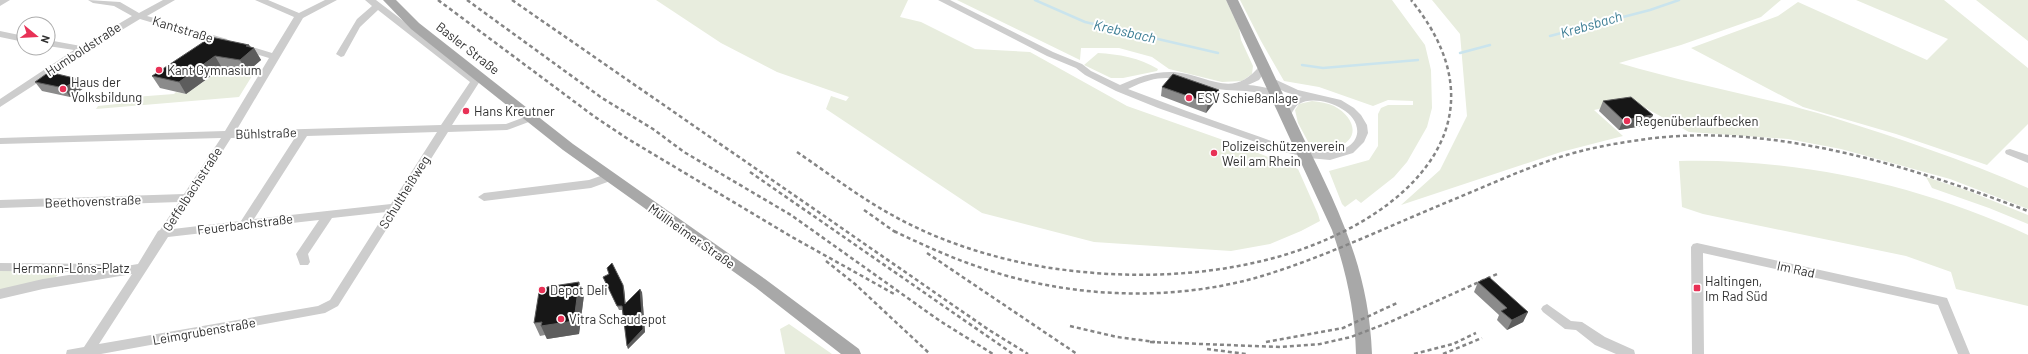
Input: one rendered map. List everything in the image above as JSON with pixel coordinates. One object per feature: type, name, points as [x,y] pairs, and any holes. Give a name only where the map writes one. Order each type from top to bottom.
[{"type":"main road","points":[[1232,0],[1333,212],[1347,250],[1360,305],[1364,354]]},
{"type":"main road","name":"Basler Straße","points":[[384,3],[530,118]]},
{"type":"main road","name":"Müllheimer Straße","points":[[530,118],[609,177],[760,284],[852,354]]},
{"type":"street","points":[[0,3],[5,0]]},
{"type":"street","name":"Kantstraße","points":[[93,0],[117,4],[138,16],[274,56]]},
{"type":"street","name":"Humboldstraße","points":[[2,101],[82,49],[138,16],[170,0]]},
{"type":"street","points":[[260,0],[299,16],[332,0]]},
{"type":"street","points":[[370,0],[384,3]]},
{"type":"street","points":[[943,0],[1050,54],[1074,69],[1088,73],[1120,89],[1183,114],[1300,153],[1332,156],[1352,148],[1361,139],[1362,132],[1360,122],[1342,105],[1289,90],[1270,80]]},
{"type":"street","points":[[341,54],[360,20],[368,12],[384,3]]},
{"type":"street","name":"Schultheißweg","points":[[334,304],[475,81],[384,3]]},
{"type":"street","name":"Geffelbachstraße","points":[[88,351],[142,268],[162,234],[228,135],[299,16]]},
{"type":"street","points":[[0,34],[16,37]]},
{"type":"street","points":[[56,44],[82,49]]},
{"type":"street","points":[[1236,86],[1251,81],[1264,66]]},
{"type":"street","points":[[1120,89],[1139,79],[1166,75],[1191,78],[1217,86],[1260,88],[1277,96]]},
{"type":"street","points":[[1289,119],[1295,102],[1301,99],[1318,97]]},
{"type":"street","name":"Bühlstraße","points":[[0,141],[507,127],[530,118]]},
{"type":"street","points":[[245,224],[304,132]]},
{"type":"street","points":[[2010,152],[2028,160]]},
{"type":"street","points":[[484,197],[591,184],[609,177]]},
{"type":"street","name":"Beethovenstraße","points":[[0,204],[186,198]]},
{"type":"street","name":"Feuerbachstraße","points":[[162,234],[395,207]]},
{"type":"street","points":[[304,262],[302,254],[328,214]]},
{"type":"street","name":"Im Rad","points":[[1698,354],[1697,247],[1943,301],[1964,354]]},
{"type":"street","name":"Hermann-Löns-Platz","points":[[0,267],[142,268]]},
{"type":"street","name":"Hermann-Löns-Platz","points":[[0,294],[43,284],[142,268]]},
{"type":"street","name":"Leimgrubenstraße","points":[[72,354],[321,310],[334,304]]},
{"type":"street","points":[[1547,309],[1569,326],[1578,325],[1600,340],[1629,354]]},
{"type":"shaded area","points":[[656,0],[908,0],[900,17],[921,22],[975,49],[1030,52],[1127,106],[1243,147],[1298,169],[1320,221],[1270,244],[1231,251],[1094,242],[982,213],[826,109],[831,96],[846,101],[849,97],[777,72],[721,43]]},
{"type":"shaded area","points":[[957,0],[1226,0],[1239,28],[1241,40],[1253,66],[1252,74],[1242,81],[1222,82],[1169,69],[1152,57],[1119,48],[1081,48],[1080,60]]},
{"type":"shaded area","points":[[1240,0],[1392,0],[1425,45],[1431,70],[1432,108],[1427,127],[1407,162],[1394,177],[1361,203],[1356,199],[1345,207],[1342,204],[1329,171],[1369,160],[1378,146],[1378,114],[1381,108],[1388,105],[1413,105],[1413,101],[1388,100],[1373,106],[1319,87],[1284,81]]},
{"type":"shaded area","points":[[1432,0],[1781,0],[1761,17],[1681,45],[1619,63],[1831,117],[1931,150],[2028,188],[2028,209],[1950,179],[1841,149],[1788,139],[1689,132],[1633,101],[1594,110],[1623,136],[1561,152],[1401,205],[1440,170],[1467,116],[1460,34]]},
{"type":"shaded area","points":[[1856,0],[1944,0],[2028,68],[2028,124],[1987,165],[1896,134],[1803,107],[1691,48],[1778,16],[1798,2],[1927,60],[1948,39]]},
{"type":"shaded area","points":[[1976,0],[2028,0],[2028,41]]},
{"type":"shaded area","points":[[1098,53],[1129,57],[1158,69],[1157,71],[1123,78],[1111,78],[1084,65]]},
{"type":"shaded area","points":[[220,70],[252,76],[239,97],[96,109],[98,106],[117,104],[121,98],[174,94],[176,92],[186,94]]},
{"type":"shaded area","points":[[1312,101],[1334,106],[1347,116],[1351,122],[1352,128],[1352,134],[1349,140],[1332,149],[1312,149],[1298,123],[1295,110],[1299,104]]},
{"type":"shaded area","points":[[1679,161],[1723,161],[1768,164],[1858,178],[1945,202],[1987,217],[2028,235],[2028,306],[1956,289],[1951,272],[1906,256],[1703,214],[1682,207]]},
{"type":"shaded area","points":[[1926,177],[1966,190],[2028,215],[2028,224],[1989,208],[1932,188]]},
{"type":"shaded area","points":[[0,270],[56,271],[58,275],[53,279],[0,292]]},
{"type":"shaded area","points":[[789,324],[832,354],[785,354],[780,329]]},
{"type":"building","points":[[211,37],[249,45],[246,46],[254,48],[240,60],[215,56],[179,82],[152,76]]},
{"type":"building","points":[[49,72],[78,79],[64,88],[35,82]]},
{"type":"building","points":[[1173,74],[1219,90],[1208,103],[1162,87]]},
{"type":"building","points":[[1631,97],[1653,115],[1623,120],[1603,101]]},
{"type":"building","points":[[612,263],[623,285],[625,304],[640,289],[643,329],[627,346],[622,306],[617,306],[603,277],[609,274],[607,268]]},
{"type":"building","points":[[1489,277],[1528,312],[1512,320],[1501,311],[1507,308],[1478,282]]},
{"type":"building","points":[[579,282],[574,321],[541,326],[542,322],[534,323],[539,292],[546,291],[547,287]]},
{"type":"waterway","name":"Krebsbach","points":[[1035,0],[1085,22],[1218,53]]},
{"type":"waterway","name":"Krebsbach","points":[[1550,36],[1650,10],[1679,0]]},
{"type":"waterway","name":"Krebsbach","points":[[1460,53],[1490,45]]},
{"type":"waterway","name":"Krebsbach","points":[[1302,65],[1323,68],[1418,60]]},
{"type":"railway","points":[[438,0],[595,117],[628,139],[792,237],[896,295]]},
{"type":"railway","points":[[467,0],[602,98],[653,129],[684,152],[791,215],[940,321],[993,354]]},
{"type":"railway","points":[[512,0],[989,330],[1028,354]]},
{"type":"railway","points":[[797,152],[868,201],[892,215],[947,241],[1005,259],[1070,271],[1123,275],[1202,272],[1253,263],[1301,250],[1347,230],[1389,204],[1422,172],[1444,136],[1451,95],[1441,49],[1411,0]]},
{"type":"railway","points":[[894,231],[934,250],[976,266],[1010,277],[1045,285],[1118,293],[1155,293],[1191,290],[1227,285],[1262,276],[1309,260],[1515,174],[1565,155],[1623,142],[1695,135],[1743,137],[1792,143],[1841,152],[1890,164],[2028,211]]},
{"type":"railway","points":[[750,172],[1013,354]]},
{"type":"railway","points":[[864,210],[898,234]]},
{"type":"railway","points":[[927,253],[1077,354]]},
{"type":"railway","points":[[826,261],[855,284],[930,354]]},
{"type":"railway","points":[[1150,342],[1280,347],[1320,344],[1351,337],[1390,322],[1497,274]]},
{"type":"railway","points":[[1266,342],[1343,328],[1397,303]]},
{"type":"railway","points":[[1070,326],[1117,337],[1155,342]]},
{"type":"railway","points":[[1414,354],[1453,344],[1476,333]]},
{"type":"railway","points":[[1443,354],[1482,338]]},
{"type":"railway","points":[[1207,349],[1246,354]]},
{"type":"place","name":"Kant Gymnasium","points":[[159,70]]},
{"type":"place","name":"Haus der Volksbildung","points":[[63,89]]},
{"type":"place","name":"ESV Schießanlage","points":[[1189,98]]},
{"type":"place","name":"Hans Kreutner","points":[[466,111]]},
{"type":"place","name":"Regenüberlaufbecken","points":[[1627,121]]},
{"type":"place","name":"Polizeischützenverein Weil am Rhein","points":[[1214,153]]},
{"type":"place","name":"Haltingen, Im Rad Süd","points":[[1697,288]]},
{"type":"place","name":"Depot Deli","points":[[542,290]]},
{"type":"place","name":"Vitra Schaudepot","points":[[561,319]]}]
